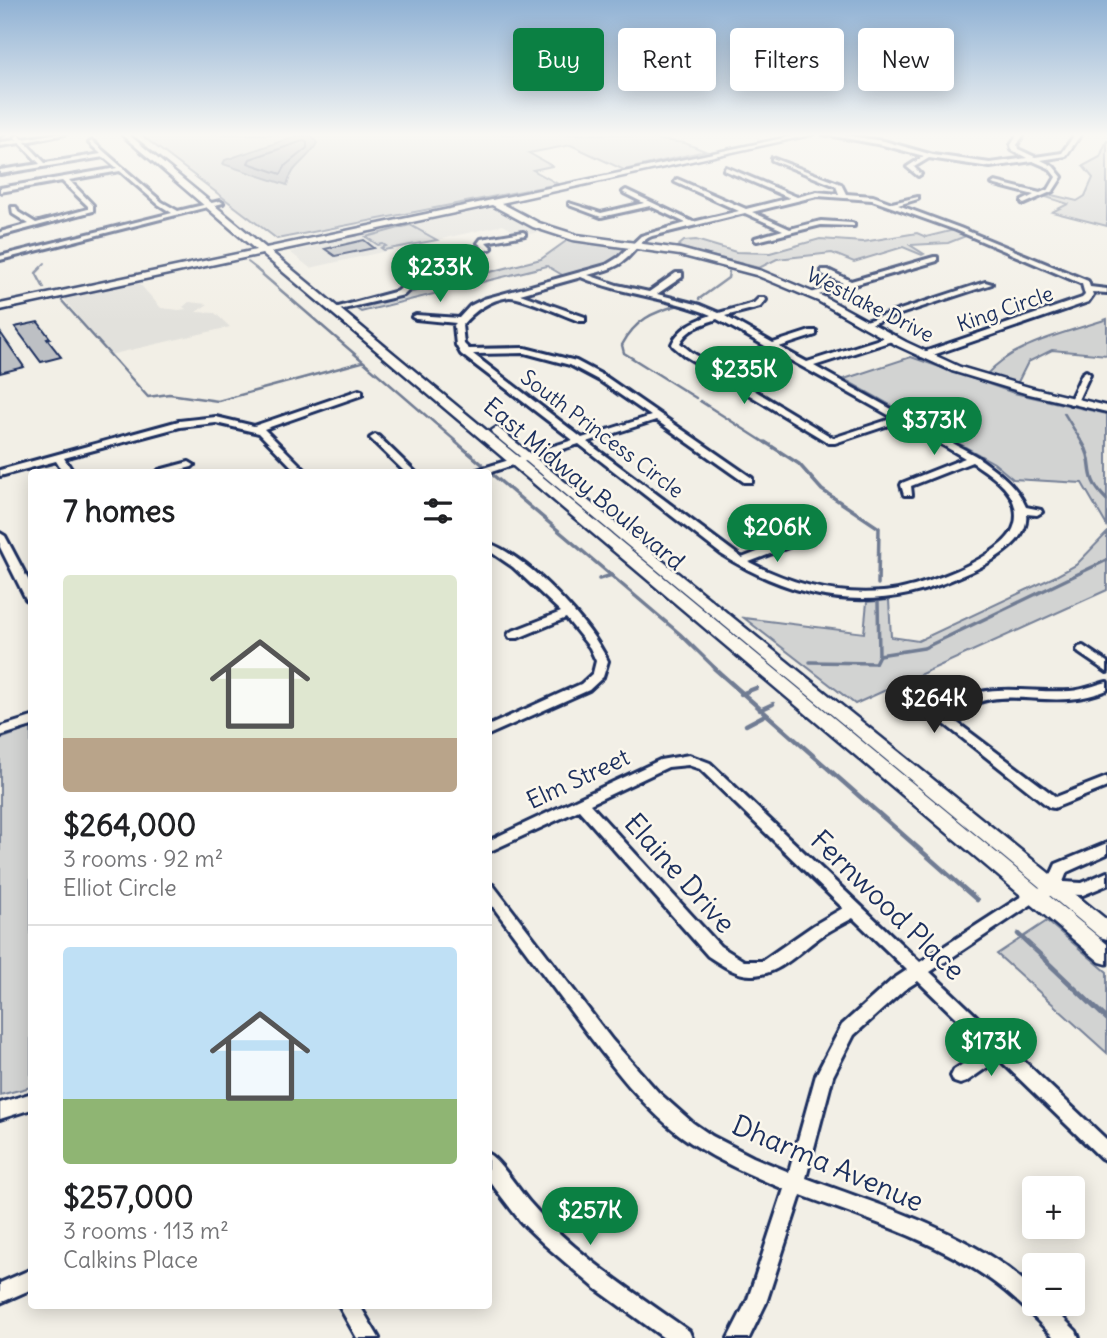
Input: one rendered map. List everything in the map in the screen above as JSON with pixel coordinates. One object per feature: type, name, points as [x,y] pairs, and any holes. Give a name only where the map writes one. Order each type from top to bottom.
[{"type":"main road","name":"East Midway Boulevard","points":[[200,196],[270,249]]},
{"type":"main road","name":"East Midway Boulevard","points":[[212,196],[270,249],[1045,892],[1107,956]]},
{"type":"main road","points":[[0,307],[178,267],[442,215],[513,196]]},
{"type":"main road","points":[[67,293],[134,281],[469,204],[514,196]]},
{"type":"main road","name":"Westlake Drive","points":[[497,200],[545,229],[737,266],[812,295],[924,355],[988,380],[1107,409]]},
{"type":"main road","points":[[442,215],[469,204]]},
{"type":"main road","points":[[134,281],[178,267]]},
{"type":"main road","name":"East Midway Boulevard","points":[[1045,892],[1107,932]]},
{"type":"street","points":[[0,234],[94,210],[81,196]]},
{"type":"street","points":[[152,196],[176,212]]},
{"type":"street","points":[[635,196],[691,223]]},
{"type":"street","points":[[713,196],[790,231]]},
{"type":"street","points":[[791,196],[795,198]]},
{"type":"street","name":"King Circle","points":[[636,245],[646,235],[804,196]]},
{"type":"street","name":"King Circle","points":[[855,196],[890,205],[1076,277],[1083,281],[1087,289],[1088,297],[1080,302],[924,355]]},
{"type":"street","points":[[1024,202],[1038,196]]},
{"type":"street","points":[[890,205],[916,198]]},
{"type":"street","points":[[0,258],[220,203]]},
{"type":"street","points":[[571,204],[601,215],[650,204]]},
{"type":"street","points":[[15,208],[15,213],[35,225]]},
{"type":"street","points":[[757,239],[825,222],[852,225]]},
{"type":"street","points":[[341,308],[401,293],[411,284],[414,266],[431,265],[488,248],[482,243],[483,240],[519,235]]},
{"type":"street","points":[[636,245],[620,261],[582,275],[510,293],[481,304],[461,321],[457,337],[464,352],[515,349],[561,358],[589,370],[748,480]]},
{"type":"street","points":[[812,295],[934,259]]},
{"type":"street","points":[[825,272],[850,284]]},
{"type":"street","points":[[582,275],[613,288],[689,303],[720,316],[973,458],[1003,479],[1022,510],[1037,512]]},
{"type":"street","points":[[650,295],[679,275]]},
{"type":"street","points":[[864,323],[988,284]]},
{"type":"street","name":"King Circle","points":[[1087,289],[1107,291]]},
{"type":"street","points":[[510,293],[582,319]]},
{"type":"street","points":[[762,300],[757,305],[720,316],[681,333],[676,340],[678,347],[827,438],[836,440],[902,418]]},
{"type":"street","points":[[416,317],[461,321]]},
{"type":"street","points":[[773,346],[814,333]]},
{"type":"street","points":[[807,365],[892,338]]},
{"type":"street","name":"South Princess Circle","points":[[464,352],[740,562],[779,581],[820,592],[863,596],[905,593],[931,585],[991,559],[1006,549],[1019,532],[1022,510]]},
{"type":"street","points":[[1073,402],[1086,374]]},
{"type":"street","points":[[0,473],[179,424],[216,420],[257,428],[359,393]]},
{"type":"street","points":[[490,469],[658,417]]},
{"type":"street","points":[[257,428],[299,469]]},
{"type":"street","points":[[375,438],[408,469]]},
{"type":"street","points":[[58,456],[66,469]]},
{"type":"street","points":[[908,493],[906,485],[973,458]]},
{"type":"street","points":[[173,469],[188,465]]},
{"type":"street","points":[[0,536],[28,591]]},
{"type":"street","points":[[740,562],[792,542],[808,540]]},
{"type":"street","points":[[492,548],[512,559],[568,613],[600,655],[600,674],[585,687],[492,729]]},
{"type":"street","points":[[514,635],[568,613]]},
{"type":"street","points":[[1083,650],[1107,668]]},
{"type":"street","points":[[1107,686],[1060,695],[1015,691],[993,693],[943,718],[1055,803],[1107,782]]},
{"type":"street","points":[[0,732],[28,722]]},
{"type":"street","name":"Elm Street","points":[[492,845],[664,763],[690,755]]},
{"type":"street","name":"Fernwood Place","points":[[690,755],[716,774],[1107,1152]]},
{"type":"street","name":"Elaine Drive","points":[[582,803],[714,951],[752,977],[784,958],[816,931],[856,909]]},
{"type":"street","points":[[738,1338],[756,1303],[795,1183],[825,1074],[836,1051],[863,1013],[919,971],[1045,892],[1061,869],[1107,848]]},
{"type":"street","points":[[1045,892],[1083,889],[1107,878]]},
{"type":"street","name":"Dharma Avenue","points":[[492,894],[625,1070],[666,1113],[706,1142],[795,1183],[926,1234],[959,1250],[992,1269],[1022,1293]]},
{"type":"street","points":[[960,1076],[1000,1049]]},
{"type":"street","points":[[0,1111],[28,1102]]},
{"type":"street","points":[[492,1168],[540,1228],[568,1255],[682,1338]]},
{"type":"street","points":[[0,1293],[28,1281]]},
{"type":"street","points":[[351,1309],[366,1337]]},
{"type":"street","name":"Dharma Avenue","points":[[1048,1316],[1069,1338]]},
{"type":"shaded area","points":[[221,196],[494,196],[277,239]]},
{"type":"shaded area","points":[[1084,196],[1107,196],[1107,226],[1052,212],[1068,204],[1046,197],[1077,201]]},
{"type":"shaded area","points":[[497,207],[542,231],[522,236],[503,225],[437,240],[410,225]]},
{"type":"shaded area","points":[[410,225],[437,240],[384,250],[381,248],[386,246],[378,245],[366,237]]},
{"type":"shaded area","points":[[954,230],[966,236],[948,243],[910,245],[924,254],[922,255],[903,247],[854,262],[832,253],[777,259],[759,268],[677,247],[684,241],[696,240],[736,252],[770,253],[820,239],[863,242],[917,233],[926,237]]},
{"type":"shaded area","points":[[381,231],[367,237],[378,245],[404,247],[310,268],[290,252]]},
{"type":"shaded area","points":[[569,239],[627,248],[611,262],[564,276],[547,266],[361,312],[354,307],[541,259]]},
{"type":"shaded area","points":[[138,282],[161,308],[186,309],[183,307],[189,302],[208,304],[196,312],[215,313],[230,327],[109,355],[63,298]]},
{"type":"shaded area","points":[[1107,319],[1107,355],[1052,350],[1028,362],[1017,384],[986,375],[1026,346]]},
{"type":"shaded area","points":[[911,357],[1014,393],[1107,414],[1107,526],[1082,483],[1013,479],[994,463],[844,379]]},
{"type":"shaded area","points":[[1107,533],[1107,590],[855,704],[744,618],[864,633],[867,602],[889,600],[891,637],[918,641],[1076,565]]},
{"type":"shaded area","points":[[28,729],[28,1088],[0,1095],[0,739]]},
{"type":"shaded area","points":[[1047,921],[1107,972],[1107,1053],[997,954]]},
{"type":"building","points":[[364,240],[374,248],[335,256],[325,249]]},
{"type":"building","points":[[38,322],[61,357],[41,362],[15,327]]},
{"type":"building","points":[[0,332],[24,367],[0,373]]},
{"type":"waterway","points":[[248,262],[257,269]]},
{"type":"waterway","points":[[39,269],[45,263]]},
{"type":"waterway","points":[[41,268],[36,273],[44,288]]},
{"type":"waterway","points":[[255,268],[459,444]]},
{"type":"waterway","points":[[699,299],[728,278],[729,272]]},
{"type":"waterway","points":[[62,301],[148,397],[169,394],[218,401],[362,362]]},
{"type":"waterway","points":[[679,305],[646,318],[633,329],[622,345],[624,353],[696,398]]},
{"type":"waterway","points":[[700,401],[767,444]]},
{"type":"waterway","points":[[1064,413],[1083,444]]},
{"type":"waterway","points":[[456,442],[483,465]]},
{"type":"waterway","points":[[765,442],[799,464],[822,490],[879,528],[878,584]]},
{"type":"waterway","points":[[1083,444],[1089,457],[1094,484],[1107,500]]},
{"type":"waterway","points":[[493,475],[611,575]]},
{"type":"waterway","points":[[879,655],[924,648],[1107,560]]},
{"type":"waterway","points":[[599,579],[611,575]]},
{"type":"waterway","points":[[611,575],[680,634],[716,669]]},
{"type":"waterway","points":[[878,601],[879,655]]},
{"type":"waterway","points":[[810,662],[875,663],[879,655]]},
{"type":"waterway","points":[[714,668],[743,693]]},
{"type":"waterway","points":[[743,693],[756,688]]},
{"type":"waterway","points":[[743,693],[761,710]]},
{"type":"waterway","points":[[761,710],[773,704]]},
{"type":"waterway","points":[[761,710],[977,900]]},
{"type":"waterway","points":[[746,725],[765,715]]},
{"type":"waterway","points":[[1018,934],[1047,961]]},
{"type":"waterway","points":[[1045,960],[1107,1019]]}]
